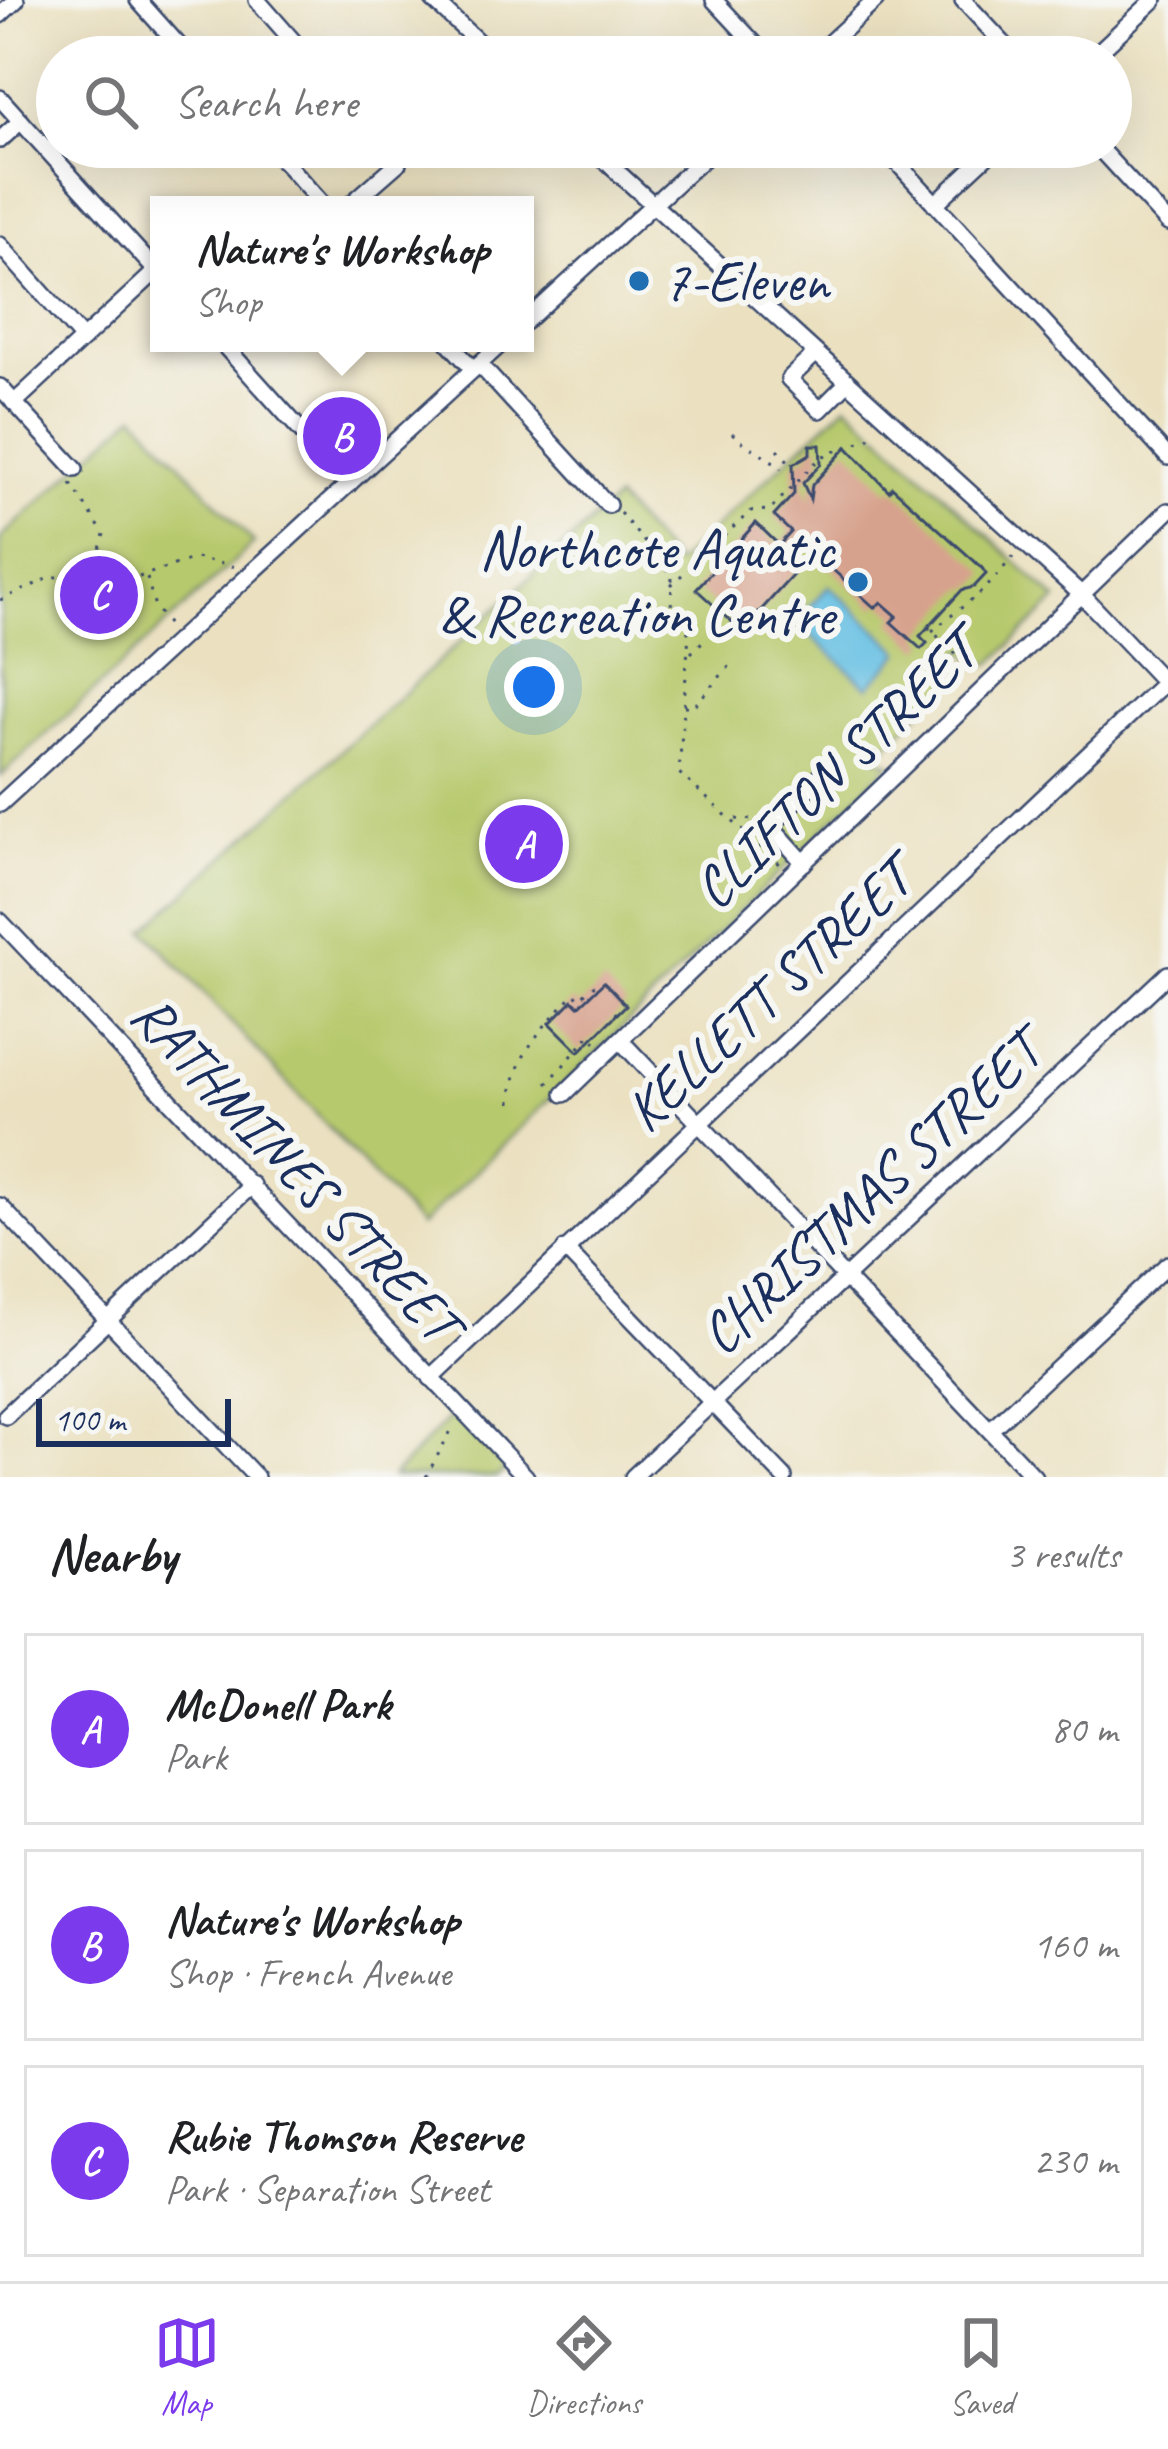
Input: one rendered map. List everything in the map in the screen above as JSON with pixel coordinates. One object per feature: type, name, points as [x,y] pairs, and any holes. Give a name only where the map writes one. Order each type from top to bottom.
[{"type":"street","points":[[0,15],[16,0]]},
{"type":"street","points":[[257,0],[289,36]]},
{"type":"street","points":[[433,0],[472,36]]},
{"type":"street","points":[[837,36],[876,0]]},
{"type":"street","points":[[963,0],[996,36]]},
{"type":"street","points":[[1116,36],[1154,0]]},
{"type":"street","points":[[140,1],[171,36]]},
{"type":"street","points":[[719,2],[749,36]]},
{"type":"street","points":[[0,98],[36,138]]},
{"type":"street","points":[[0,140],[21,121]]},
{"type":"street","points":[[63,168],[150,264]]},
{"type":"street","points":[[290,168],[315,196]]},
{"type":"street","points":[[361,196],[393,168]]},
{"type":"street","points":[[612,168],[1082,596],[1167,683]]},
{"type":"street","points":[[534,314],[693,168]]},
{"type":"street","points":[[902,168],[1168,457]]},
{"type":"street","points":[[935,204],[974,168]]},
{"type":"street","points":[[1117,168],[1168,223]]},
{"type":"street","points":[[0,245],[83,339]]},
{"type":"street","points":[[14,403],[150,280]]},
{"type":"street","points":[[229,352],[349,484]]},
{"type":"street","points":[[460,352],[608,505]]},
{"type":"street","points":[[0,804],[492,352]]},
{"type":"street","points":[[815,353],[789,379],[820,410],[847,383]]},
{"type":"street","points":[[0,388],[70,474]]},
{"type":"street","name":"CLIFTON STREET","points":[[564,1094],[1168,511]]},
{"type":"street","name":"KELLETT STREET","points":[[431,1378],[1167,683]]},
{"type":"street","points":[[804,862],[771,826],[821,776]]},
{"type":"street","name":"RATHMINES STREET","points":[[0,921],[526,1477]]},
{"type":"street","name":"CHRISTMAS STREET","points":[[633,1477],[1168,974]]},
{"type":"street","points":[[620,1040],[1034,1477]]},
{"type":"street","points":[[6,1416],[252,1185]]},
{"type":"street","points":[[0,1206],[256,1477]]},
{"type":"street","points":[[565,1250],[784,1477]]},
{"type":"street","points":[[990,1430],[1168,1264]]},
{"type":"path","points":[[732,433],[756,456],[782,469]]},
{"type":"path","points":[[671,585],[751,511],[770,510],[820,457],[877,435]]},
{"type":"path","points":[[778,449],[789,462]]},
{"type":"path","points":[[70,474],[104,534],[93,576]]},
{"type":"path","points":[[608,505],[672,575],[671,617],[689,633],[679,773],[723,817],[776,821]]},
{"type":"path","points":[[987,685],[930,629],[986,589],[1013,557]]},
{"type":"path","points":[[0,600],[52,577],[146,577],[195,558],[238,568]]},
{"type":"path","points":[[146,577],[154,608],[170,628]]},
{"type":"path","points":[[687,654],[702,642]]},
{"type":"path","points":[[683,706],[694,706],[734,662]]},
{"type":"path","points":[[734,819],[791,875]]},
{"type":"path","points":[[511,1103],[510,1082],[545,1025],[574,993],[580,999],[599,981]]},
{"type":"path","points":[[547,1084],[590,1035],[606,1052]]},
{"type":"path","points":[[426,1477],[453,1427]]},
{"type":"green space","points":[[847,404],[1057,600],[991,664],[976,663],[962,650],[945,688],[875,757],[891,763],[420,1226],[145,930],[616,499],[676,564]]},
{"type":"green space","points":[[135,414],[254,543],[1,776],[0,539]]},
{"type":"green space","points":[[454,1413],[506,1469],[498,1477],[392,1477]]},
{"type":"water","points":[[829,586],[901,652],[868,687],[796,622]]},
{"type":"building","points":[[810,445],[820,445],[821,464],[803,483],[810,499],[812,485],[847,447],[889,491],[892,487],[986,574],[974,587],[962,590],[920,636],[927,643],[921,649],[891,622],[897,616],[881,602],[875,608],[799,539],[787,552],[802,565],[742,631],[696,589],[756,523],[779,545],[791,532],[774,516],[794,494],[793,464],[810,454]]},
{"type":"building","points":[[604,982],[626,1005],[579,1052],[550,1023],[573,1000],[579,1006]]},
{"type":"place","name":"7-Eleven","points":[[639,281]]},
{"type":"place","name":"Nature's Workshop","points":[[342,436]]},
{"type":"place","name":"Northcote Aquatic & Recreation Centre","points":[[858,582]]},
{"type":"place","name":"Rubie Thomson Reserve","points":[[99,595]]},
{"type":"place","name":"McDonell Park","points":[[524,844]]}]
